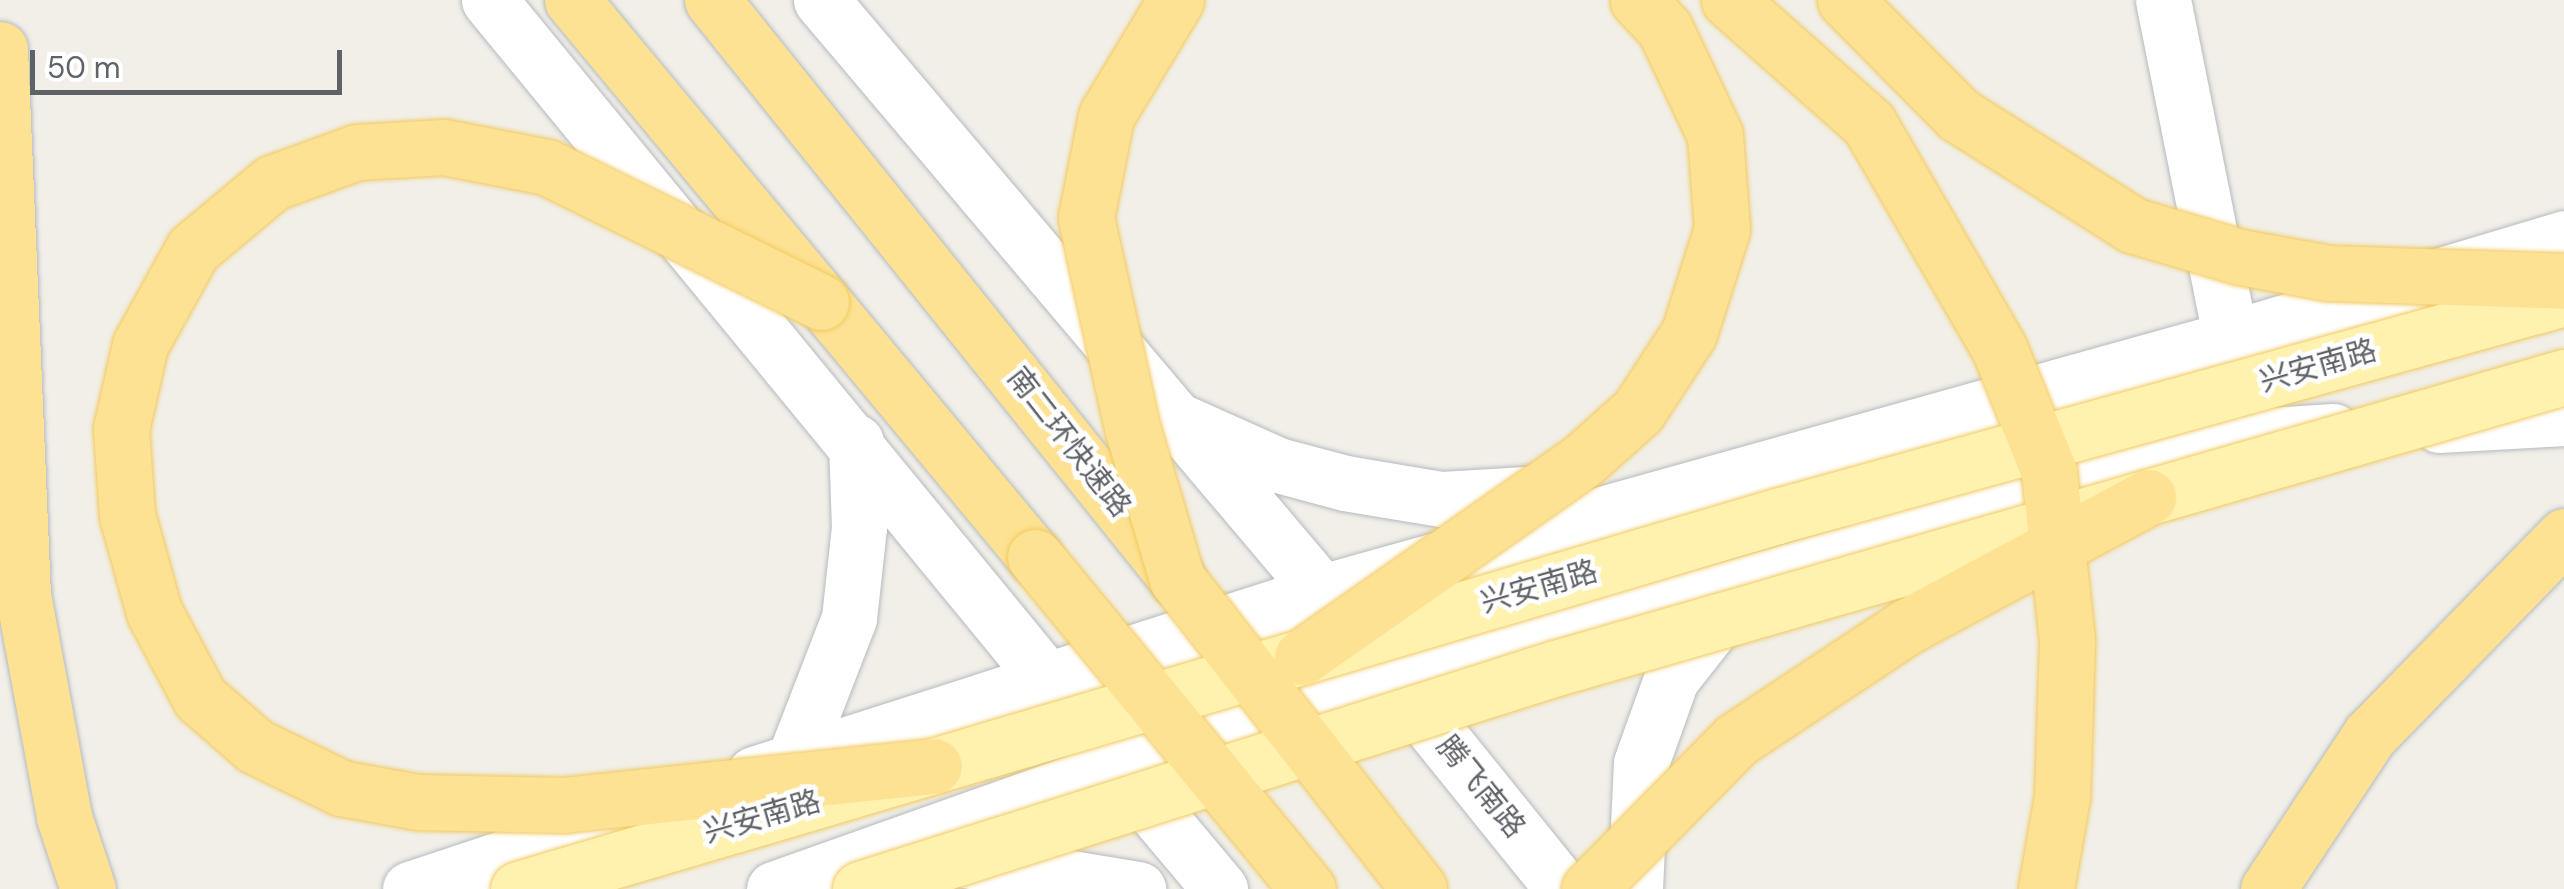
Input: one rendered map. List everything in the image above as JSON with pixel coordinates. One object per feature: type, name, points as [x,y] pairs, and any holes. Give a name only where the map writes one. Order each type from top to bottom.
[{"type":"highway","points":[[572,0],[1308,889]]},
{"type":"highway","name":"南二环快速路","points":[[712,0],[1419,889]]},
{"type":"highway","points":[[1176,0],[1106,116],[1086,218],[1132,427],[1176,579]]},
{"type":"highway","points":[[1302,657],[1582,460],[1638,411],[1689,333],[1722,228],[1715,135],[1665,29],[1638,0]]},
{"type":"highway","points":[[1730,0],[1869,124],[1999,348],[2050,472],[2067,641],[2062,797],[2046,889]]},
{"type":"highway","points":[[1845,0],[1959,115],[2132,225],[2240,257],[2328,273],[2564,280]]},
{"type":"highway","points":[[0,48],[12,206],[23,595],[64,816],[88,889]]},
{"type":"highway","points":[[821,302],[546,167],[444,147],[356,152],[272,183],[193,249],[140,345],[121,429],[126,515],[154,612],[200,698],[255,746],[340,788],[418,802],[563,805],[934,766]]},
{"type":"highway","points":[[1589,889],[1736,740],[1906,627],[2148,496]]},
{"type":"highway","points":[[2268,889],[2370,735],[2564,536]]},
{"type":"main road","points":[[488,0],[856,442],[1220,889]]},
{"type":"main road","name":"腾飞南路","points":[[821,0],[1322,592],[1564,889]]},
{"type":"main road","points":[[2163,0],[2228,340],[2255,436]]},
{"type":"main road","name":"兴安南路","points":[[410,889],[1045,676],[1322,592],[2228,340],[2564,238]]},
{"type":"main road","name":"兴安南路","points":[[518,889],[1302,657],[2564,298]]},
{"type":"main road","points":[[875,869],[2564,376]]},
{"type":"main road","points":[[1173,418],[1278,465],[1442,498],[1708,484]]},
{"type":"main road","name":"兴安南路","points":[[774,889],[875,869],[1118,767],[2255,436],[2564,418]]},
{"type":"main road","points":[[794,760],[849,618],[859,528],[856,442]]},
{"type":"main road","points":[[1635,889],[1642,763],[1671,679],[1745,584]]},
{"type":"main road","points":[[875,869],[1138,889]]}]
